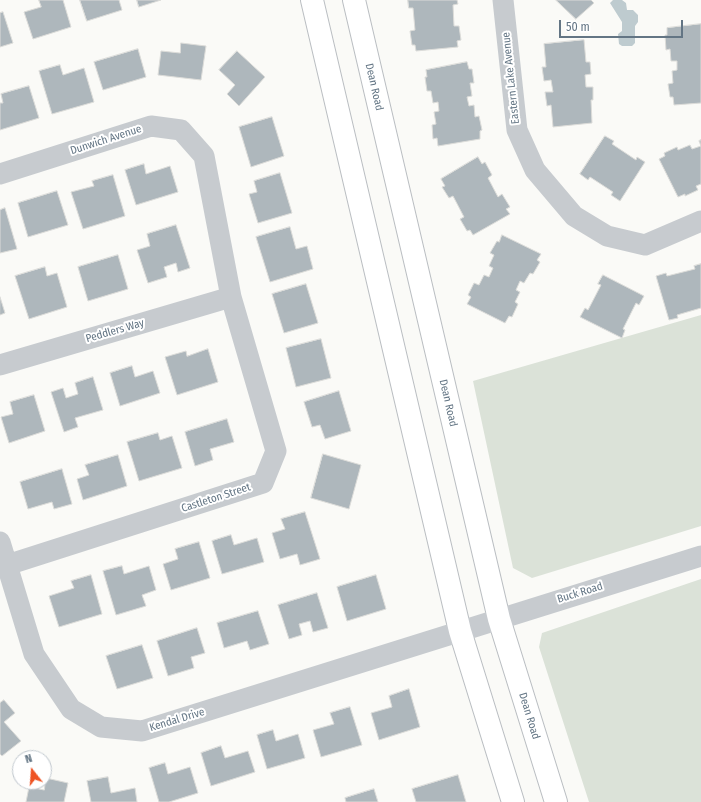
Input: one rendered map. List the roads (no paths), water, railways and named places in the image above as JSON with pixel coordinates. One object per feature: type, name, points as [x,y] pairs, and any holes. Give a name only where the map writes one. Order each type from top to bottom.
[{"type":"main road","points":[[312,0],[460,631],[512,802]]},
{"type":"main road","name":"Dean Road","points":[[354,0],[499,619],[556,802]]},
{"type":"street","name":"Eastern Lake Avenue","points":[[503,0],[517,130],[535,170],[574,216],[607,236],[645,245],[701,221]]},
{"type":"street","name":"Dunwich Avenue","points":[[0,174],[151,126],[181,130],[204,156],[231,298]]},
{"type":"street","name":"Peddlers Way","points":[[0,365],[231,298]]},
{"type":"street","name":"Castleton Street","points":[[7,565],[263,482],[276,451],[231,298]]},
{"type":"street","name":"Kendal Drive","points":[[0,542],[34,654],[71,709],[101,727],[142,730],[460,631]]},
{"type":"street","name":"Buck Road","points":[[460,631],[701,556]]}]
